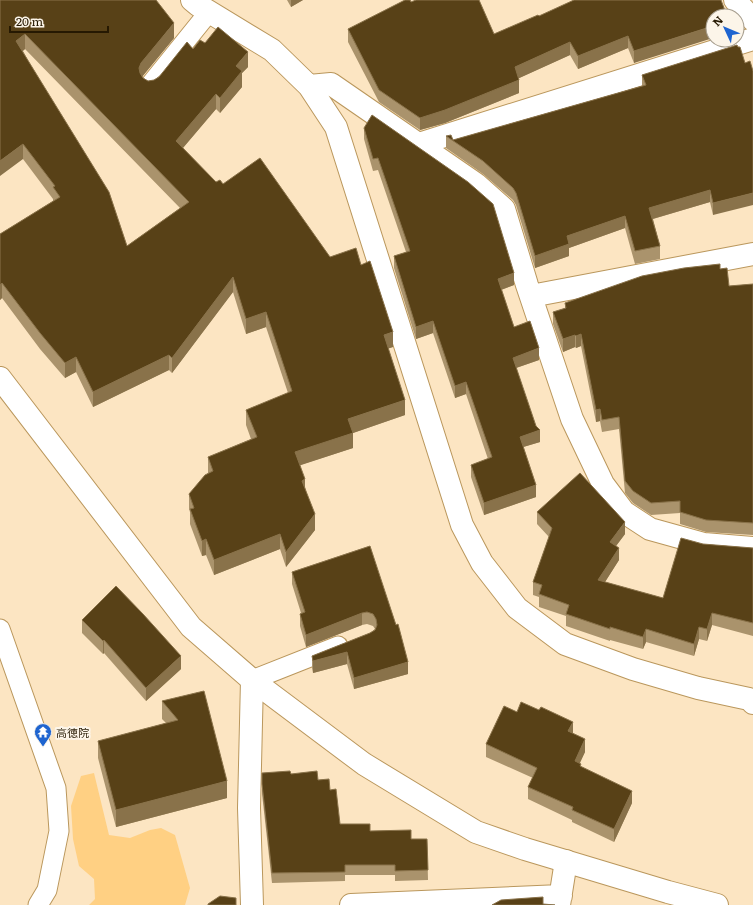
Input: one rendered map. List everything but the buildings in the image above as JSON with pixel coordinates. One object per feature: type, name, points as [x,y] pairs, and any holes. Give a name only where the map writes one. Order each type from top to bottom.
[{"type":"street","points":[[192,0],[272,50],[309,86],[336,127],[462,525],[482,563],[517,608],[565,644],[633,669],[698,688],[752,701]]},
{"type":"street","points":[[735,0],[753,20]]},
{"type":"street","points":[[419,144],[753,39]]},
{"type":"street","points":[[309,86],[332,84],[476,184],[504,209],[572,419],[603,484],[624,512],[650,529],[684,539],[704,544],[753,548]]},
{"type":"street","points":[[531,296],[753,254]]},
{"type":"street","points":[[0,378],[191,627],[252,680],[364,764],[476,832],[525,849],[668,892],[717,905]]},
{"type":"street","points":[[252,680],[249,808],[252,905]]},
{"type":"street","points":[[351,905],[560,900],[566,861]]},
{"type":"lane","points":[[150,85],[210,12]]},
{"type":"lane","points":[[0,629],[56,788],[59,831],[47,890],[38,905]]},
{"type":"lane","points":[[252,680],[352,641]]},
{"type":"shaded area","points":[[94,773],[109,835],[130,838],[150,830],[161,828],[175,835],[190,888],[185,905],[89,905],[95,899],[94,879],[79,866],[73,839],[71,806],[81,776]]},
{"type":"place","name":"高徳院","points":[[43,747]]}]
